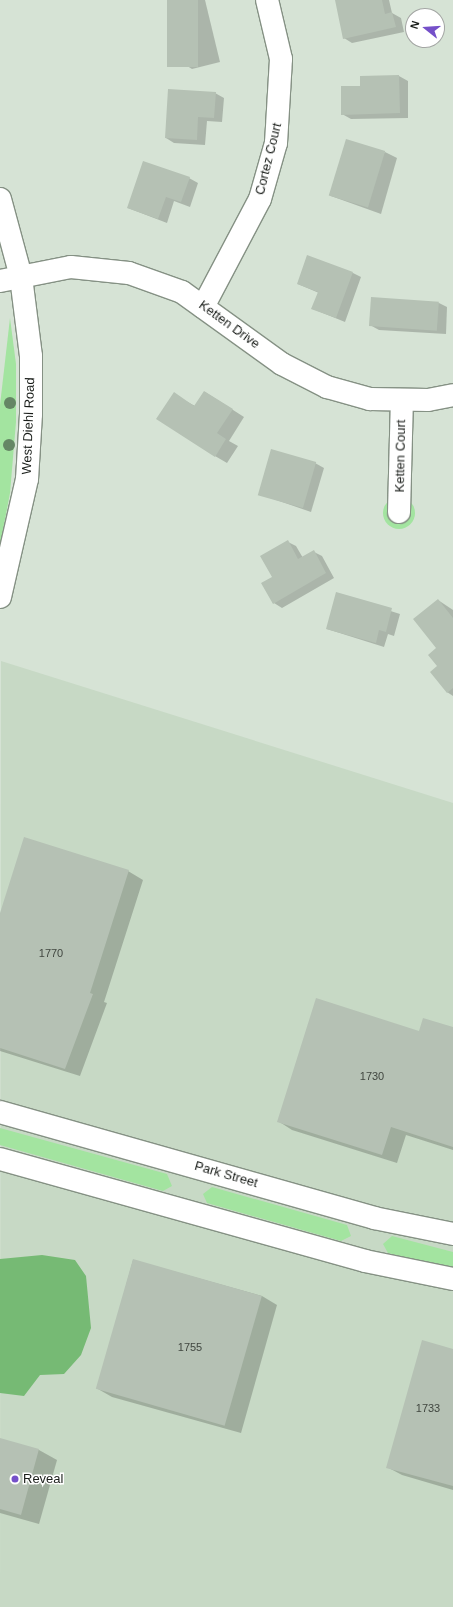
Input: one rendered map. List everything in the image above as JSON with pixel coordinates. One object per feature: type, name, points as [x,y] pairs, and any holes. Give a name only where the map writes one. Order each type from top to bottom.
[{"type":"street","name":"Cortez Court","points":[[203,307],[260,199],[276,143],[281,59],[267,0]]},
{"type":"street","name":"West Diehl Road","points":[[0,199],[10,279],[31,356],[30,447],[14,546],[0,597]]},
{"type":"street","name":"Ketten Drive","points":[[10,279],[71,267],[130,273],[182,292],[306,378],[349,395],[402,400],[453,395]]},
{"type":"street","name":"Ketten Court","points":[[399,512],[402,400]]},
{"type":"street","name":"Park Street","points":[[0,1112],[374,1218],[453,1234]]},
{"type":"street","points":[[0,1159],[365,1261],[453,1280]]},
{"type":"shaded area","points":[[10,318],[16,364],[16,422],[10,493],[0,546],[0,405]]},
{"type":"shaded area","points":[[399,497],[408,500],[412,504],[415,513],[412,522],[408,526],[399,529],[390,526],[386,522],[383,513],[386,504],[390,500]]},
{"type":"shaded area","points":[[1,661],[453,803],[453,1607],[0,1607]]},
{"type":"shaded area","points":[[0,1128],[167,1174],[172,1186],[163,1191],[0,1145]]},
{"type":"shaded area","points":[[212,1187],[347,1225],[351,1236],[341,1241],[207,1203],[203,1194]]},
{"type":"shaded area","points":[[392,1236],[453,1252],[453,1269],[388,1253],[383,1244]]},
{"type":"shaded area","points":[[42,1255],[75,1260],[86,1276],[91,1328],[81,1355],[64,1374],[40,1375],[24,1396],[0,1393],[0,1259]]},
{"type":"building","points":[[167,0],[198,0],[198,67],[167,67]]},
{"type":"building","points":[[335,0],[382,0],[385,14],[392,12],[396,27],[343,39]]},
{"type":"building","points":[[399,75],[400,113],[341,115],[341,86],[360,86],[360,76]]},
{"type":"building","points":[[168,89],[216,92],[214,118],[198,117],[197,140],[165,138]]},
{"type":"building","points":[[346,139],[385,151],[368,207],[329,195]]},
{"type":"building","points":[[143,161],[190,177],[181,202],[166,197],[158,219],[127,208]]},
{"type":"building","points":[[307,255],[353,272],[336,318],[311,309],[318,292],[297,284]]},
{"type":"building","points":[[371,297],[439,302],[437,331],[369,326]]},
{"type":"building","points":[[204,391],[233,409],[217,433],[226,439],[215,457],[156,419],[174,392],[194,406]]},
{"type":"building","points":[[271,449],[316,462],[303,508],[258,495]]},
{"type":"building","points":[[288,540],[298,559],[314,550],[326,573],[273,604],[261,583],[272,577],[260,556]]},
{"type":"building","points":[[336,592],[392,608],[386,632],[379,630],[376,643],[326,629]]},
{"type":"building","points":[[438,599],[453,618],[453,688],[447,693],[430,672],[437,666],[428,655],[436,648],[413,619]]},
{"type":"building","points":[[24,837],[129,870],[90,993],[93,994],[65,1069],[0,1048],[0,913]]},
{"type":"building","points":[[316,998],[419,1031],[423,1018],[453,1027],[453,1147],[391,1127],[382,1155],[277,1122]]},
{"type":"building","points":[[133,1259],[262,1296],[225,1426],[96,1389]]},
{"type":"building","points":[[422,1340],[453,1349],[453,1486],[386,1468]]},
{"type":"building","name":"Reveal","points":[[0,1438],[39,1449],[21,1515],[0,1509]]},
{"type":"place","name":"Reveal","points":[[15,1479]]}]
